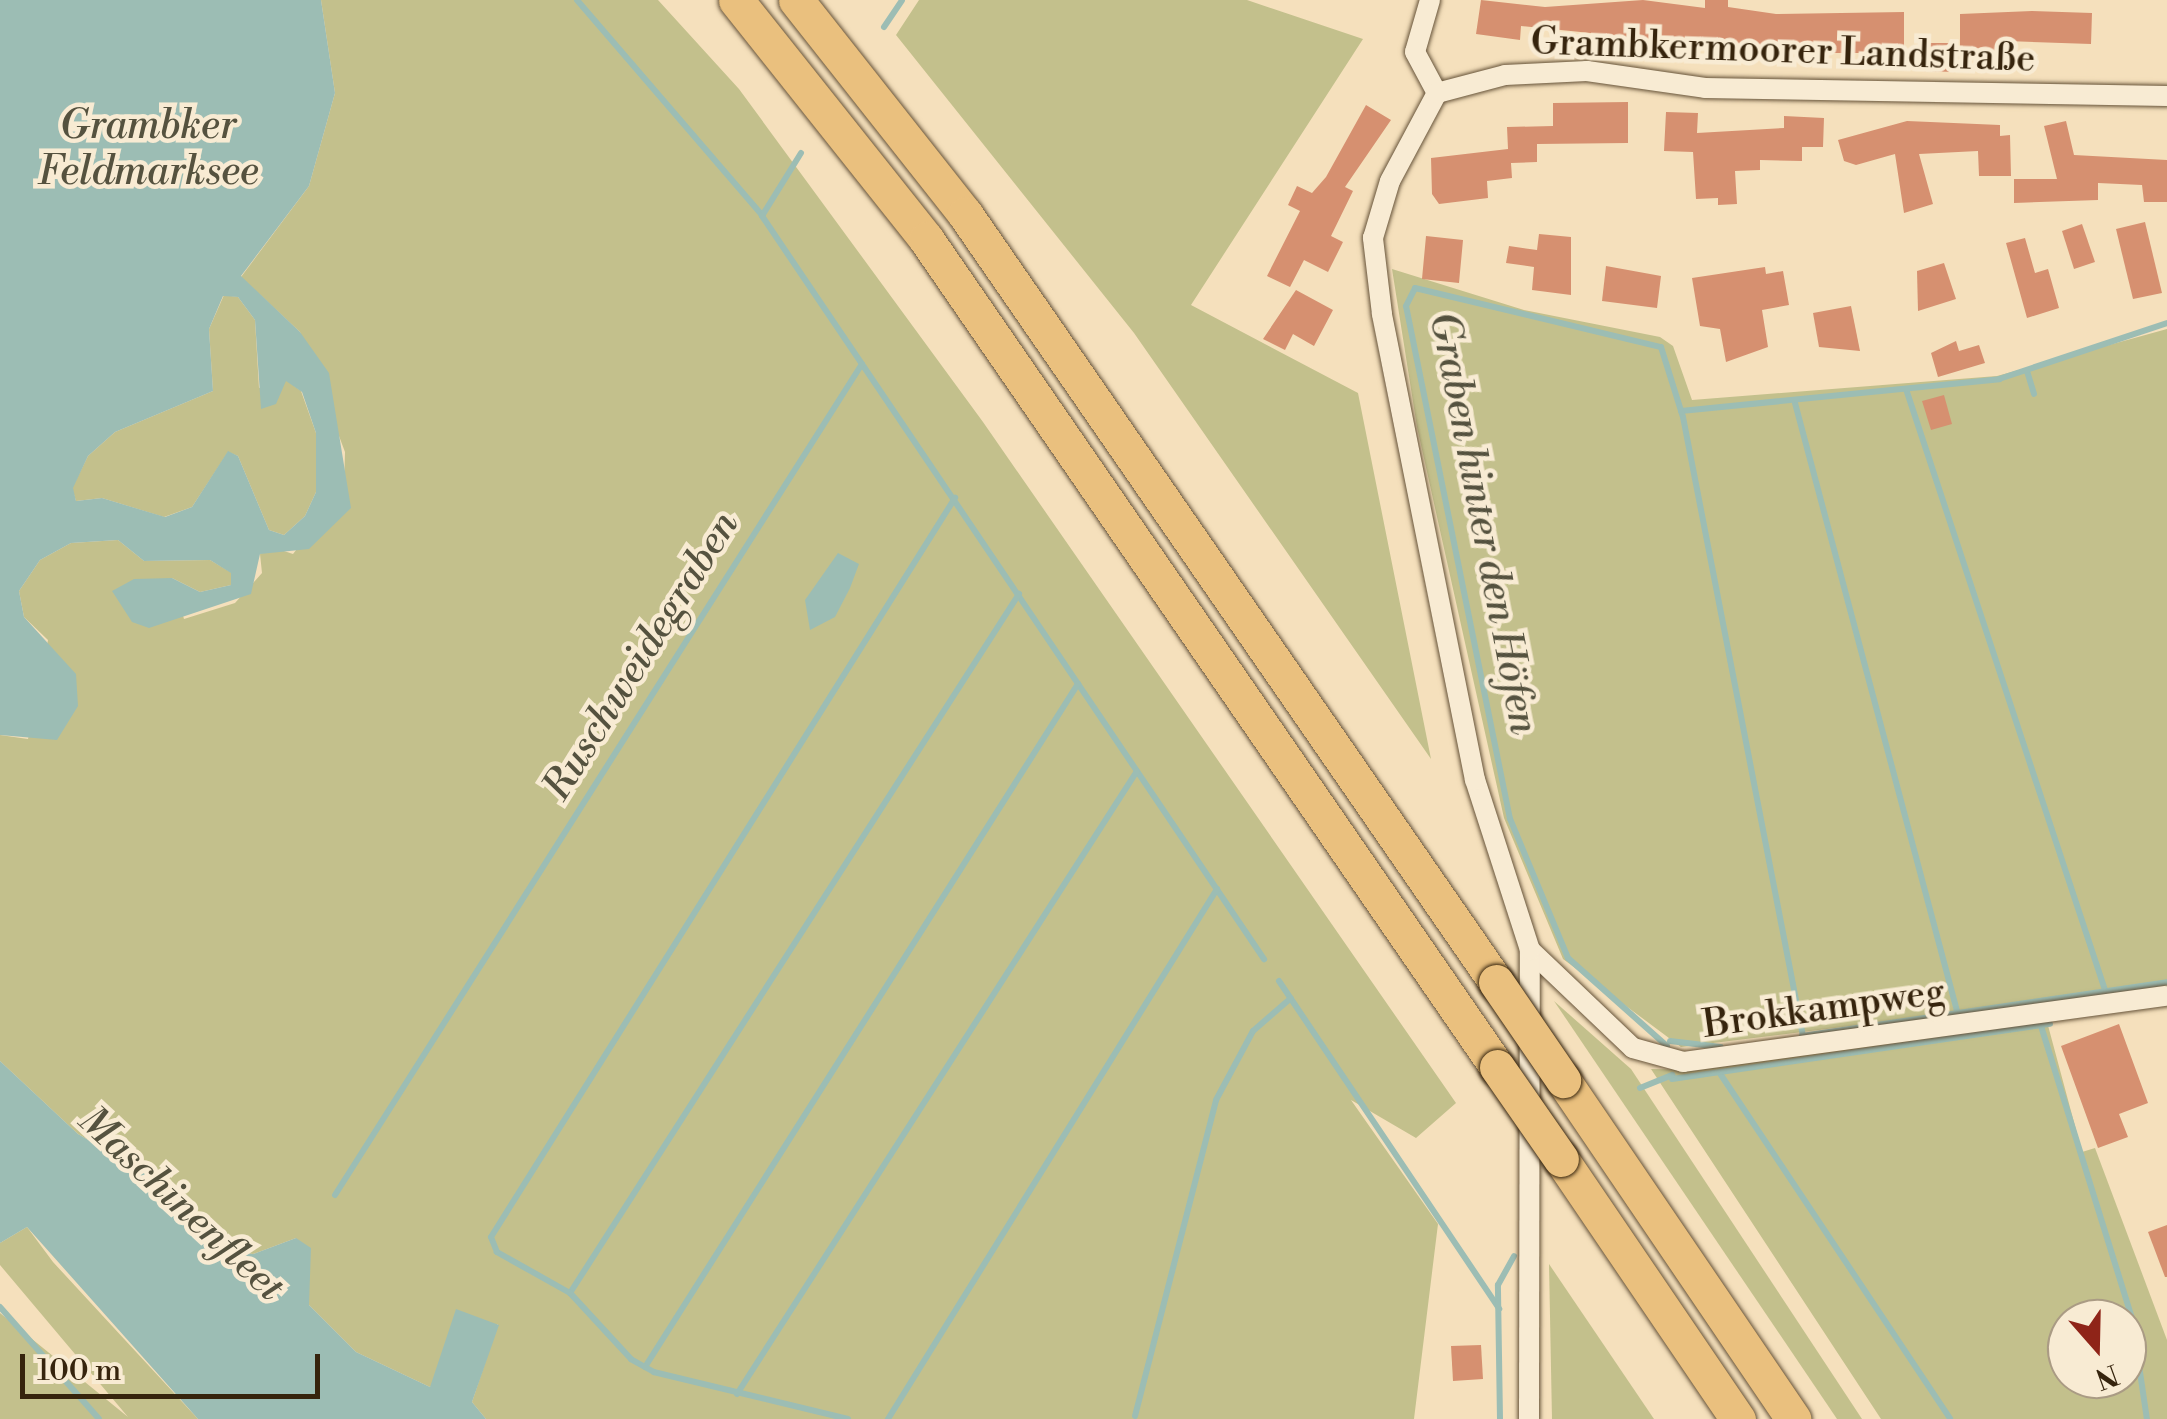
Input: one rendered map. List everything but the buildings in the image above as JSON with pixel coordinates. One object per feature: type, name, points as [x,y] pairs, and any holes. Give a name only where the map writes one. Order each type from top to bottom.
[{"type":"highway","points":[[736,0],[926,239],[1738,1419]]},
{"type":"highway","points":[[796,0],[965,214],[1793,1419]]},
{"type":"street","points":[[1430,0],[1415,52],[1438,93],[1390,181],[1373,238],[1374,268],[1475,780],[1530,950],[1529,1419]]},
{"type":"street","name":"Grambkermoorer Landstraße","points":[[1438,93],[1505,76],[1587,72],[1705,88],[2167,96]]},
{"type":"street","name":"Brokkampweg","points":[[1530,950],[1632,1048],[1683,1062],[2167,996]]},
{"type":"shaded area","points":[[321,0],[658,0],[739,89],[983,422],[1456,1103],[1416,1138],[1351,1100],[1438,1224],[1414,1419],[486,1419],[472,1402],[498,1324],[430,1387],[356,1352],[309,1305],[296,1238],[253,1254],[211,1248],[166,1206],[154,1178],[78,1134],[0,1061],[0,735],[28,739],[48,640],[24,617],[19,591],[40,560],[71,543],[118,540],[144,561],[210,560],[232,573],[231,585],[200,592],[172,578],[184,619],[235,603],[262,573],[260,554],[272,547],[293,554],[344,488],[345,452],[300,332],[241,277],[309,186],[335,93]]},
{"type":"shaded area","points":[[919,0],[1247,0],[1363,39],[1191,305],[1358,393],[1431,759],[1134,333],[896,35]]},
{"type":"shaded area","points":[[1392,269],[1524,310],[1660,337],[1673,346],[1692,400],[1997,376],[2167,329],[2167,987],[1681,1047],[1563,959],[1504,818],[1417,427]]},
{"type":"shaded area","points":[[224,295],[238,297],[255,320],[259,388],[286,380],[301,391],[316,433],[316,492],[305,516],[284,535],[269,530],[238,456],[228,452],[192,507],[164,517],[102,498],[76,501],[72,488],[88,456],[115,432],[213,391],[209,329]]},
{"type":"shaded area","points":[[1554,1001],[1631,1069],[1862,1419],[1837,1419]]},
{"type":"shaded area","points":[[2046,1018],[2082,1152],[2095,1148],[2167,1340],[2167,1419],[1881,1419],[1651,1069],[1700,1070]]},
{"type":"shaded area","points":[[27,1227],[53,1262],[198,1419],[0,1419],[0,1313],[128,1417],[0,1265],[0,1243]]},
{"type":"shaded area","points":[[1549,1264],[1654,1419],[1552,1419]]},
{"type":"water","name":"Grambker Feldmarksee","points":[[0,0],[321,0],[335,93],[309,186],[241,276],[300,332],[329,373],[351,508],[309,549],[260,554],[251,594],[149,628],[132,622],[112,591],[134,579],[172,578],[200,592],[231,585],[231,573],[210,560],[144,561],[118,540],[71,543],[40,560],[19,591],[24,617],[76,674],[78,706],[57,740],[0,735]],"holes":[[[223,296],[238,297],[255,320],[261,409],[276,404],[286,381],[302,392],[316,433],[316,492],[305,516],[284,535],[269,530],[238,456],[228,451],[192,507],[165,517],[102,498],[76,501],[73,488],[88,456],[115,432],[213,391],[209,329]]]},
{"type":"water","points":[[838,553],[859,564],[835,617],[810,630],[805,600]]},
{"type":"water","points":[[0,1061],[78,1134],[154,1178],[166,1206],[211,1248],[253,1254],[296,1238],[311,1248],[309,1305],[356,1352],[430,1387],[456,1309],[499,1325],[472,1402],[486,1419],[198,1419],[27,1227],[0,1243]]},
{"type":"waterway","points":[[577,0],[762,215]]},
{"type":"waterway","name":"Ruschweidegraben","points":[[884,27],[902,0]]},
{"type":"waterway","points":[[801,153],[762,216],[1264,959]]},
{"type":"waterway","name":"Graben hinter den Höfen","points":[[1667,1046],[1568,958],[1510,819],[1406,306],[1415,288],[1661,347],[1683,417],[1803,1036]]},
{"type":"waterway","name":"Graben hinter den Höfen","points":[[1681,411],[1999,379],[2167,323]]},
{"type":"waterway","name":"Ruschweidegraben","points":[[335,1195],[862,364]]},
{"type":"waterway","points":[[2027,371],[2034,394]]},
{"type":"waterway","points":[[1906,389],[2105,990]]},
{"type":"waterway","points":[[1795,403],[1957,1011]]},
{"type":"waterway","points":[[848,1419],[654,1372],[631,1359],[570,1293],[497,1252],[491,1237],[955,498]]},
{"type":"waterway","points":[[570,1293],[1019,594]]},
{"type":"waterway","points":[[645,1367],[1078,684]]},
{"type":"waterway","points":[[737,1394],[1137,771]]},
{"type":"waterway","points":[[888,1419],[1217,889]]},
{"type":"waterway","points":[[1279,981],[1499,1309]]},
{"type":"waterway","points":[[1802,1036],[2167,982]]},
{"type":"waterway","points":[[1135,1416],[1216,1100],[1253,1031],[1291,998]]},
{"type":"waterway","points":[[1672,1079],[2050,1024]]},
{"type":"waterway","points":[[2041,1026],[2132,1318],[2147,1419]]},
{"type":"waterway","points":[[1670,1041],[1721,1047]]},
{"type":"waterway","name":"Graben hinter den Höfen","points":[[1640,1088],[1672,1075]]},
{"type":"waterway","points":[[1721,1075],[1950,1419]]},
{"type":"waterway","name":"Graben hinter den Höfen","points":[[1500,1419],[1498,1285],[1514,1256]]},
{"type":"waterway","points":[[0,1307],[99,1419]]},
{"type":"water label","name":"Maschinenfleet","points":[[181,1204]]}]
